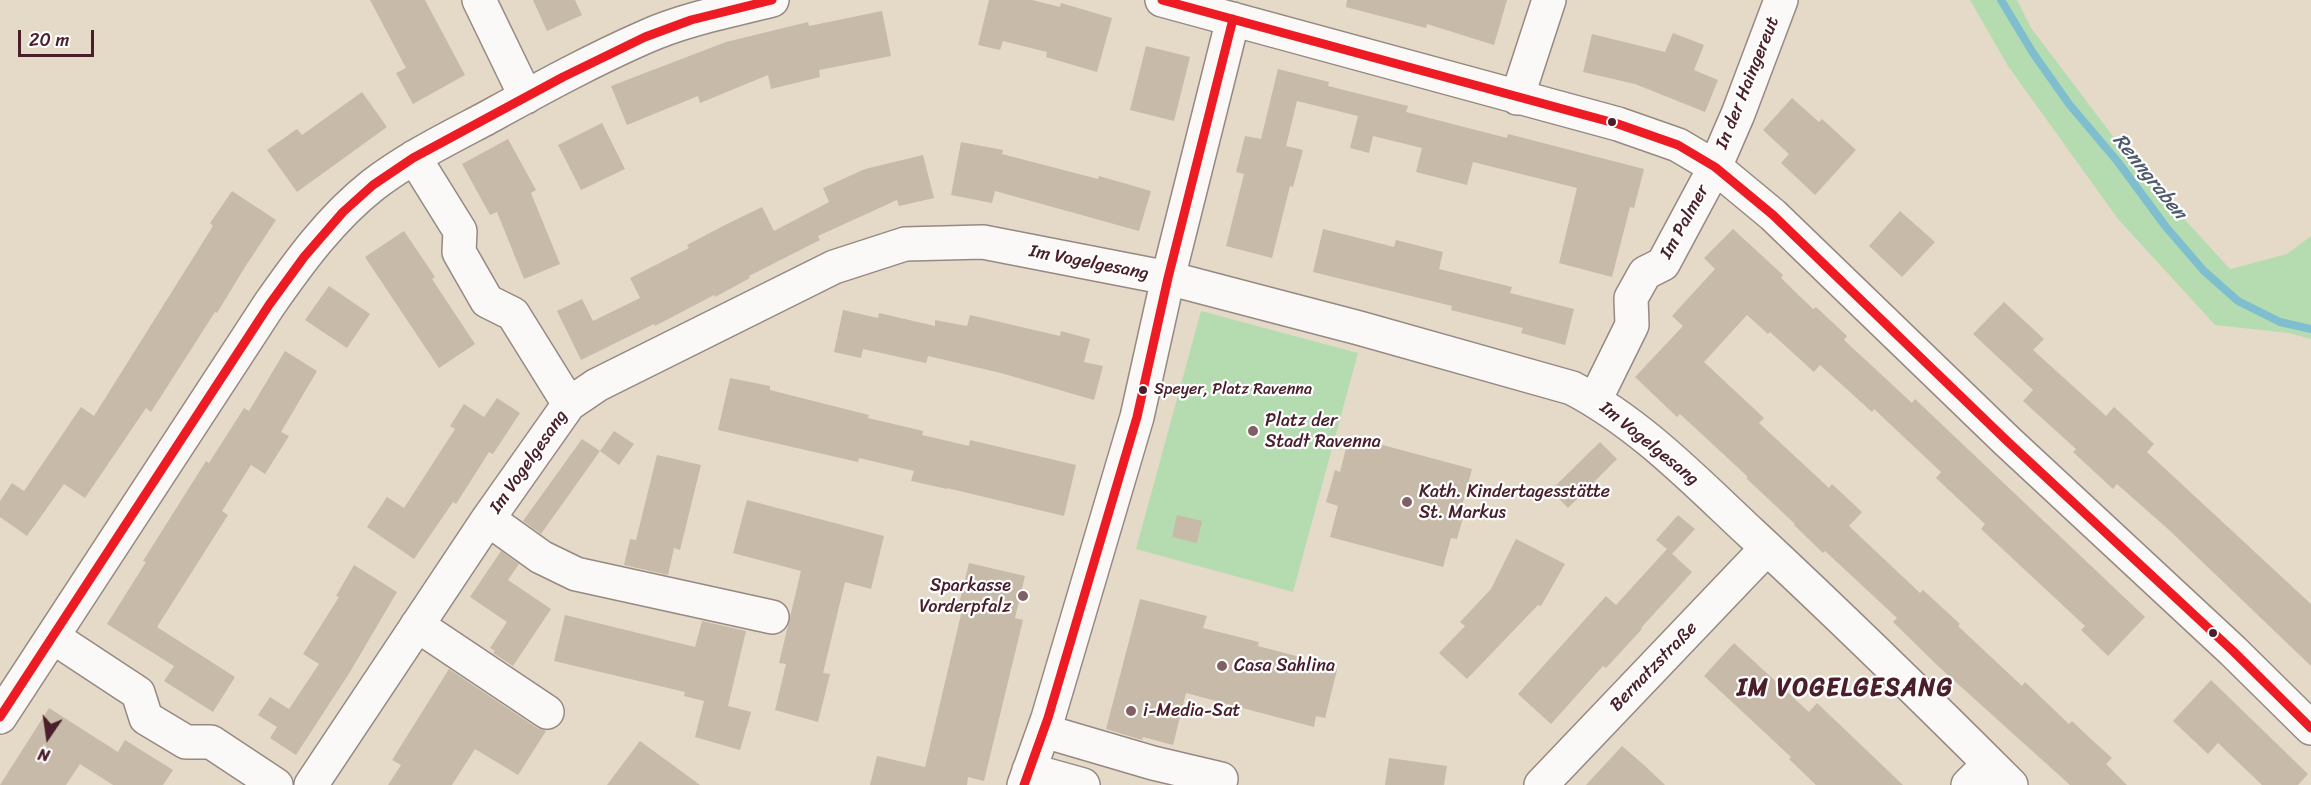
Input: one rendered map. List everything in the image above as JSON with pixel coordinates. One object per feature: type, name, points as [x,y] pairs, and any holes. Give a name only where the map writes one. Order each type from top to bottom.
[{"type":"street","points":[[479,0],[526,97]]},
{"type":"street","points":[[0,717],[269,305],[303,257],[328,228],[372,186],[414,157],[646,36],[695,20],[772,0]]},
{"type":"street","points":[[1162,0],[1517,98],[1618,123],[1678,145],[1715,167],[1773,215],[2006,440],[2311,728]]},
{"type":"street","points":[[1517,98],[1549,0]]},
{"type":"street","name":"In der Haingereut","points":[[1715,167],[1738,114],[1781,0]]},
{"type":"street","points":[[1083,785],[1026,777],[1044,731],[1137,417],[1168,278],[1233,19]]},
{"type":"street","points":[[414,157],[460,231],[459,252],[487,301],[513,314],[569,404]]},
{"type":"street","name":"Im Palmer","points":[[1595,400],[1632,326],[1631,298],[1645,273],[1664,264],[1715,167]]},
{"type":"street","name":"Im Vogelgesang","points":[[311,785],[488,519],[569,404],[597,385],[834,267],[905,244],[983,242],[1168,278],[1348,325],[1572,388],[1595,400],[1631,425],[1683,469],[1767,548],[1990,778]]},
{"type":"street","points":[[488,519],[541,557],[576,574],[772,617]]},
{"type":"street","name":"Bernatzstraße","points":[[1541,785],[1767,548]]},
{"type":"street","points":[[417,625],[547,712]]},
{"type":"street","points":[[53,637],[138,693],[146,718],[186,742],[211,742],[276,785]]},
{"type":"street","points":[[1044,731],[1221,779]]},
{"type":"green space","points":[[1970,0],[2017,0],[2031,28],[2134,164],[2230,269],[2287,254],[2311,236],[2311,339],[2289,333],[2215,325],[2118,219],[2008,66]]},
{"type":"green space","name":"Platz der Stadt Ravenna","points":[[1201,311],[1358,353],[1293,592],[1136,549]]},
{"type":"building","points":[[370,0],[425,0],[465,75],[413,104],[396,73],[406,68]]},
{"type":"building","points":[[533,0],[575,0],[582,15],[547,31]]},
{"type":"building","points":[[989,0],[1032,0],[1060,7],[1061,3],[1112,18],[1097,72],[1046,57],[1047,52],[1003,41],[1000,50],[978,45]]},
{"type":"building","points":[[1347,0],[1507,0],[1494,45],[1427,24],[1426,28],[1346,7]]},
{"type":"building","points":[[882,11],[891,56],[819,70],[820,77],[771,89],[768,75],[700,103],[698,96],[627,125],[611,86],[726,42],[808,22],[809,26]]},
{"type":"building","points":[[1673,33],[1704,45],[1694,70],[1718,80],[1705,112],[1635,84],[1583,72],[1592,34],[1665,52]]},
{"type":"building","points":[[1146,46],[1190,57],[1174,121],[1130,110]]},
{"type":"building","points":[[1278,69],[1329,82],[1328,86],[1408,106],[1406,112],[1507,138],[1508,134],[1644,169],[1634,208],[1630,207],[1612,277],[1559,263],[1577,188],[1473,162],[1467,185],[1416,172],[1422,148],[1373,136],[1369,153],[1350,148],[1358,116],[1297,101],[1286,146],[1303,150],[1293,187],[1290,186],[1272,258],[1226,246],[1244,174],[1236,172],[1245,136],[1261,139]]},
{"type":"building","points":[[362,92],[387,127],[297,192],[267,150],[297,129],[302,135]]},
{"type":"building","points":[[1792,98],[1819,122],[1822,119],[1856,150],[1815,195],[1781,163],[1789,154],[1763,130]]},
{"type":"building","points":[[602,123],[625,169],[581,190],[558,145]]},
{"type":"building","points":[[508,139],[536,190],[531,193],[560,264],[524,279],[497,212],[490,215],[462,164]]},
{"type":"building","points":[[961,142],[1003,150],[1002,154],[1098,179],[1099,176],[1151,191],[1139,231],[995,191],[992,203],[951,195]]},
{"type":"building","points":[[923,155],[934,198],[899,206],[897,200],[818,236],[820,240],[749,276],[750,278],[715,297],[714,295],[655,326],[654,324],[581,360],[557,311],[582,299],[593,321],[640,298],[630,278],[689,248],[687,245],[723,226],[762,207],[774,231],[829,202],[823,188],[865,169]]},
{"type":"building","points":[[232,191],[276,220],[151,412],[146,408],[85,498],[64,484],[27,536],[0,517],[0,501],[12,483],[24,491],[81,407],[94,416],[213,226],[210,223]]},
{"type":"building","points":[[1900,211],[1935,242],[1902,277],[1869,246]]},
{"type":"building","points":[[1323,229],[1394,247],[1396,240],[1443,252],[1439,269],[1512,287],[1510,293],[1574,309],[1565,345],[1521,333],[1523,328],[1451,310],[1452,306],[1313,272]]},
{"type":"building","points":[[1733,229],[1783,275],[1781,278],[1813,309],[1816,307],[1847,336],[1844,340],[1912,403],[1915,399],[2145,617],[2108,656],[2081,630],[2085,626],[1981,529],[1985,524],[1936,478],[1941,472],[1874,409],[1872,412],[1820,365],[1814,372],[1770,332],[1768,334],[1747,315],[1704,362],[1764,418],[1759,423],[1829,488],[1832,484],[1862,512],[1849,526],[1920,593],[1923,590],[1960,624],[1958,626],[2022,686],[2025,682],[2069,724],[2072,721],[2112,758],[2106,764],[2127,785],[2070,785],[1939,667],[1893,622],[1897,618],[1825,551],[1823,553],[1746,478],[1748,477],[1680,414],[1677,417],[1635,377],[1683,326],[1672,316],[1715,269],[1704,258]]},
{"type":"building","points":[[404,231],[435,277],[432,279],[475,344],[439,368],[365,257]]},
{"type":"building","points":[[329,286],[370,314],[347,348],[305,320]]},
{"type":"building","points":[[2004,302],[2044,339],[2033,350],[2106,416],[2114,407],[2154,444],[2147,452],[2311,604],[2311,666],[2168,529],[2117,484],[2113,489],[2073,452],[2076,449],[2023,401],[2033,390],[1973,334]]},
{"type":"building","points":[[843,310],[878,318],[879,313],[935,326],[935,320],[967,326],[970,315],[1060,336],[1061,331],[1090,339],[1084,362],[1103,366],[1094,400],[1001,373],[928,356],[926,363],[863,349],[861,358],[834,352]]},
{"type":"building","points":[[285,351],[317,371],[281,432],[289,436],[265,474],[251,465],[222,511],[228,515],[157,627],[235,677],[213,712],[164,681],[174,666],[107,624],[146,562],[143,561],[206,461],[209,463],[244,408],[249,411]]},
{"type":"building","points":[[730,378],[770,386],[770,390],[923,431],[922,435],[969,446],[970,440],[1076,465],[1064,516],[911,481],[914,471],[859,458],[858,462],[718,430]]},
{"type":"building","points":[[497,398],[520,413],[493,454],[489,452],[456,504],[453,502],[414,559],[367,527],[387,497],[404,508],[455,429],[450,426],[464,404],[484,417]]},
{"type":"building","points":[[614,431],[634,444],[619,465],[600,451]]},
{"type":"building","points":[[1349,436],[1472,469],[1462,506],[1466,507],[1457,539],[1451,538],[1443,567],[1330,537],[1338,506],[1326,502],[1335,470],[1340,472]]},
{"type":"building","points":[[582,439],[600,451],[541,534],[523,521]]},
{"type":"building","points":[[1600,442],[1617,459],[1568,508],[1551,490]]},
{"type":"building","points":[[657,455],[701,465],[680,550],[674,548],[668,575],[624,565],[630,539],[636,540]]},
{"type":"building","points":[[747,500],[884,536],[871,589],[845,582],[823,673],[830,674],[818,722],[775,710],[786,664],[779,663],[801,571],[733,553]]},
{"type":"building","points":[[1177,515],[1202,521],[1197,543],[1172,537]]},
{"type":"building","points":[[1678,515],[1695,529],[1672,554],[1692,572],[1606,668],[1603,666],[1551,724],[1518,694],[1606,596],[1616,605],[1667,549],[1656,540]]},
{"type":"building","points":[[1516,539],[1565,564],[1541,606],[1538,605],[1467,679],[1439,653],[1465,626],[1460,622],[1491,589]]},
{"type":"building","points":[[501,551],[519,564],[508,580],[551,609],[513,666],[493,653],[495,651],[490,648],[507,622],[470,597]]},
{"type":"building","points":[[969,563],[1025,576],[1015,618],[1023,620],[984,781],[968,777],[967,785],[870,785],[877,756],[925,767],[963,606],[959,604]]},
{"type":"building","points":[[354,565],[397,592],[350,672],[296,755],[270,738],[277,727],[258,715],[270,697],[289,709],[319,664],[303,654],[339,597],[336,596]]},
{"type":"building","points":[[1140,599],[1207,616],[1203,628],[1259,642],[1258,646],[1304,658],[1303,662],[1337,670],[1325,718],[1316,716],[1314,727],[1186,693],[1173,745],[1143,737],[1142,740],[1106,729]]},
{"type":"building","points":[[565,615],[695,647],[702,621],[746,631],[728,706],[751,712],[740,750],[695,737],[704,701],[684,696],[685,692],[554,661]]},
{"type":"building","points":[[1734,643],[1809,712],[1817,703],[1903,785],[1816,785],[1789,759],[1791,757],[1704,676]]},
{"type":"building","points":[[449,669],[537,728],[546,731],[518,775],[475,749],[452,785],[388,785],[401,765],[392,760]]},
{"type":"building","points":[[2211,680],[2308,774],[2298,785],[2262,785],[2218,743],[2208,754],[2173,721]]},
{"type":"building","points":[[49,708],[118,752],[125,740],[173,770],[163,785],[113,785],[80,764],[66,785],[0,785]]},
{"type":"building","points":[[640,741],[700,785],[607,785]]},
{"type":"building","points":[[1622,746],[1645,766],[1665,785],[1586,785]]},
{"type":"building","points":[[1389,758],[1447,766],[1444,785],[1385,785]]},
{"type":"waterway","name":"Renngraben","points":[[2001,0],[2033,53],[2069,104],[2118,162],[2166,227],[2204,271],[2238,301],[2280,322],[2311,329]]},
{"type":"transit line","points":[[0,717],[269,305],[304,257],[343,212],[373,185],[413,158],[563,77],[645,37],[691,20],[772,0]]},
{"type":"transit line","points":[[1162,0],[1618,124],[1678,145],[1715,167],[1773,215],[2006,440],[2233,651],[2311,728]]},
{"type":"transit line","points":[[1024,785],[1048,718],[1137,417],[1168,278],[1233,19]]},
{"type":"place","name":"Speyer, Platz Ravenna","points":[[1143,390]]},
{"type":"place","name":"Platz der Stadt Ravenna","points":[[1253,431]]},
{"type":"place","name":"Kath. Kindertagesstätte St. Markus","points":[[1407,502]]},
{"type":"place","name":"Sparkasse Vorderpfalz","points":[[1023,596]]},
{"type":"place","name":"Casa Sahlina","points":[[1222,666]]},
{"type":"place","name":"i-Media-Sat","points":[[1131,711]]},
{"type":"district","name":"IM VOGELGESANG","points":[[1845,689]]}]
